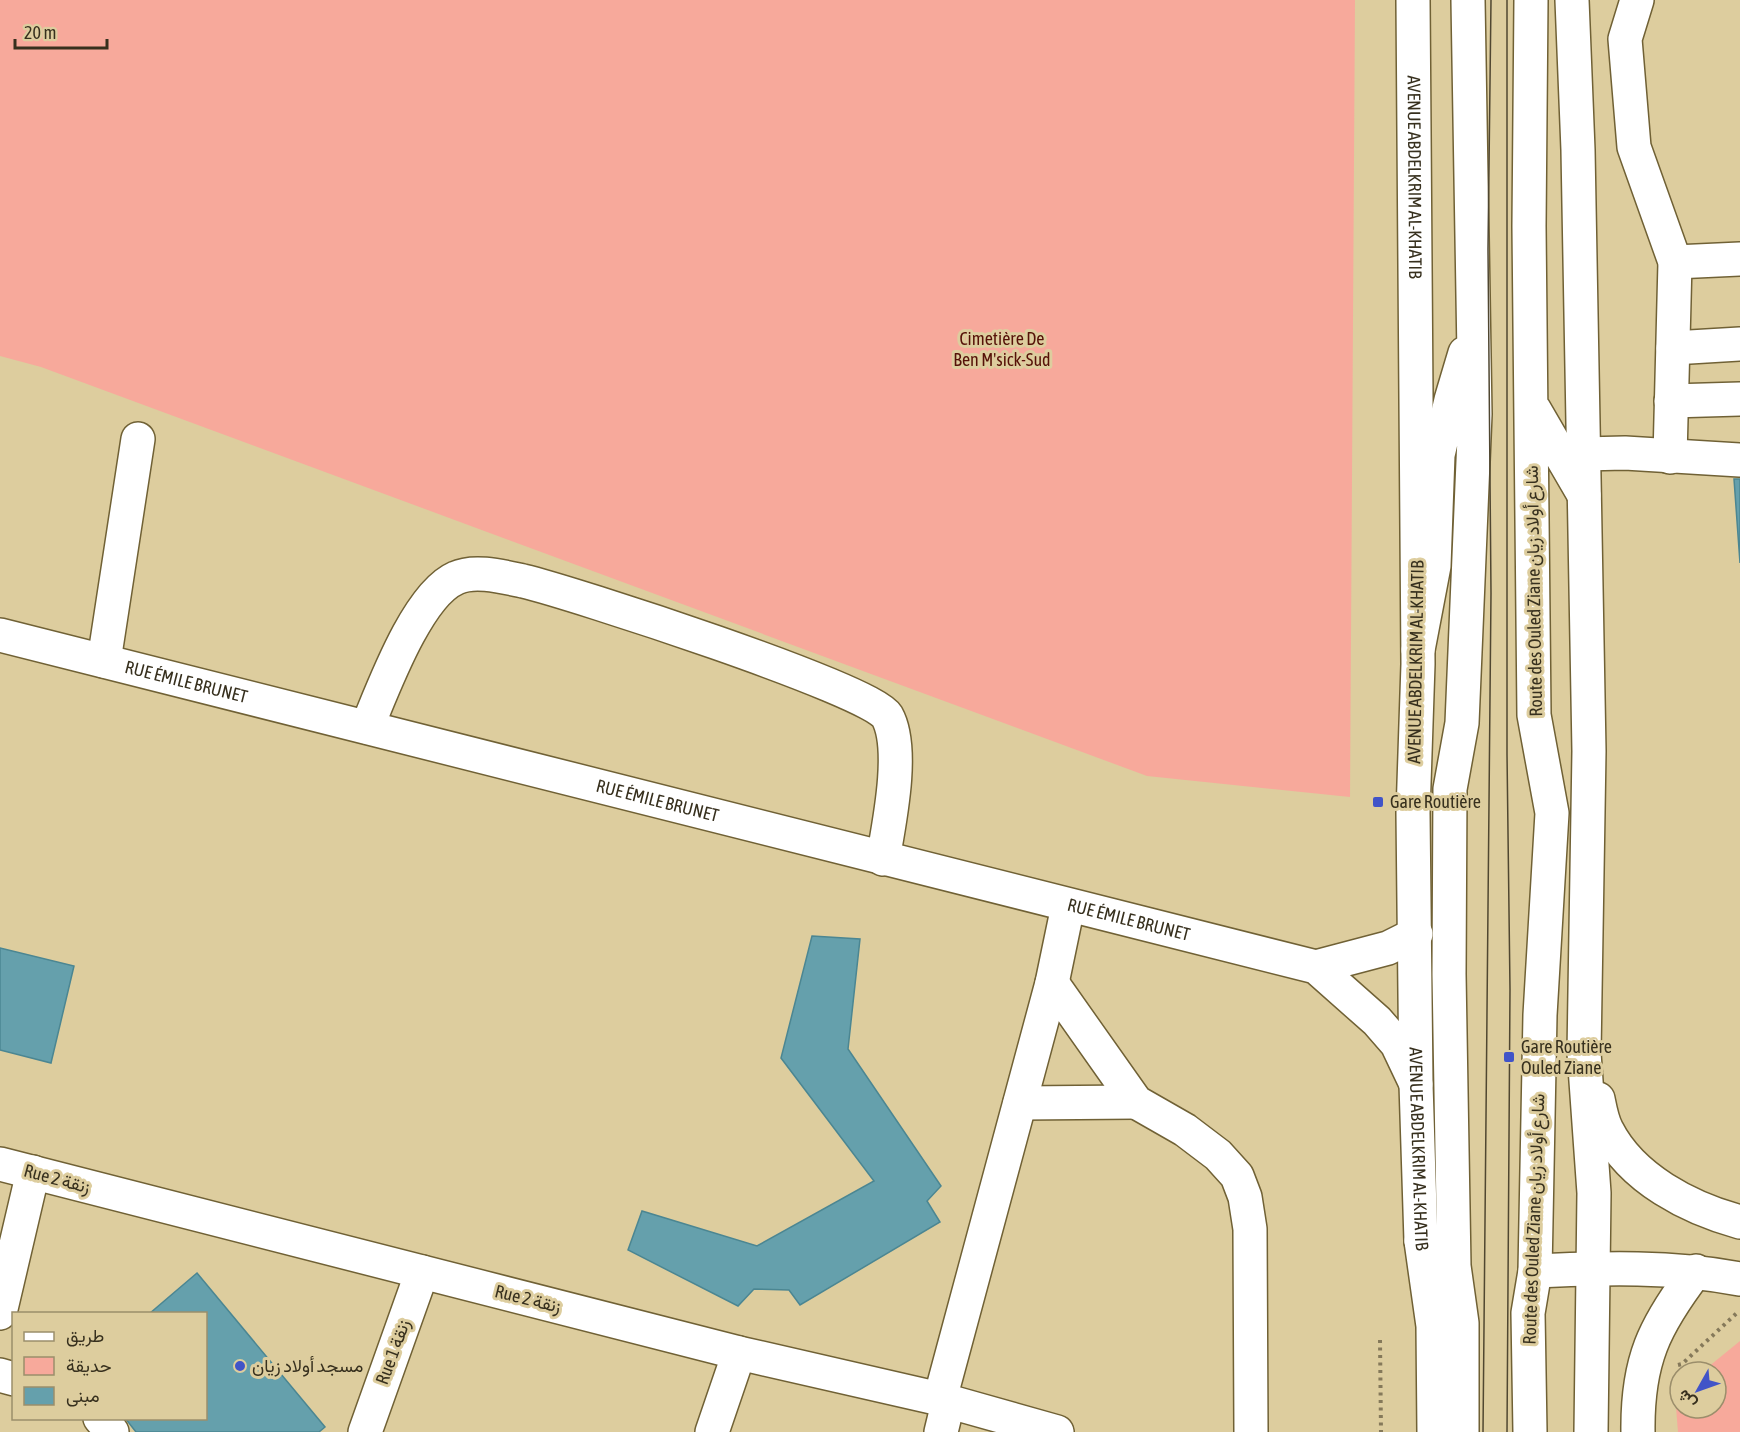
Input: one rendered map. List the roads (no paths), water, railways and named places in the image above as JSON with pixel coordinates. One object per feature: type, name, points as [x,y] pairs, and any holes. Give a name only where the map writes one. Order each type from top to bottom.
[{"type":"main road","name":"AVENUE ABDELKRIM AL-KHATIB","points":[[1413,0],[1418,650],[1413,813],[1416,1084],[1421,1241],[1433,1326],[1434,1432]]},
{"type":"main road","points":[[1462,1432],[1462,1323],[1454,1266],[1449,974],[1450,789],[1462,723],[1475,414],[1468,0]]},
{"type":"main road","name":"Route des Ouled Ziane شارع أولاد زيان","points":[[1530,1432],[1528,1313],[1535,1271],[1540,1015],[1551,813],[1534,715],[1529,226],[1531,0]]},
{"type":"main road","points":[[1572,0],[1589,751],[1584,1053],[1594,1193],[1591,1432]]},
{"type":"main road","points":[[1637,0],[1626,39],[1634,147],[1675,262],[1670,457]]},
{"type":"main road","points":[[1675,262],[1740,259]]},
{"type":"main road","points":[[1418,650],[1435,557],[1438,455],[1450,399],[1475,323]]},
{"type":"main road","points":[[1673,348],[1740,344]]},
{"type":"main road","points":[[1671,401],[1740,399]]},
{"type":"main road","points":[[1532,406],[1584,495]]},
{"type":"main road","points":[[104,661],[138,439]]},
{"type":"main road","points":[[1583,454],[1625,453],[1740,460]]},
{"type":"main road","points":[[367,727],[392,667],[420,616],[442,587],[456,578],[471,573],[522,581],[581,597],[742,652],[840,688],[877,705],[887,717],[895,761],[892,811],[883,859]]},
{"type":"main road","name":"RUE ÉMILE BRUNET","points":[[0,634],[1316,968],[1377,1021],[1397,1044],[1416,1084]]},
{"type":"main road","points":[[943,1411],[1052,983],[1068,906]]},
{"type":"main road","name":"RUE ÉMILE BRUNET","points":[[1316,968],[1388,948],[1416,934]]},
{"type":"main road","points":[[1052,983],[1136,1102],[1185,1130],[1218,1155],[1237,1176],[1245,1197],[1250,1229],[1251,1432]]},
{"type":"main road","points":[[1584,1053],[1606,1128],[1620,1152],[1661,1188],[1710,1214],[1740,1222]]},
{"type":"main road","points":[[1020,1103],[1136,1102]]},
{"type":"main road","name":"Rue 2 زنقة","points":[[0,1164],[739,1353],[943,1411],[1057,1432]]},
{"type":"main road","points":[[0,1313],[33,1173]]},
{"type":"main road","points":[[1421,1241],[1454,1266]]},
{"type":"main road","points":[[1535,1271],[1695,1270],[1740,1279]]},
{"type":"main road","points":[[1638,1432],[1643,1365],[1658,1327],[1695,1270]]},
{"type":"main road","name":"Rue 1 زنقة","points":[[365,1432],[422,1272]]},
{"type":"main road","points":[[712,1432],[739,1353]]},
{"type":"main road","points":[[101,1420],[112,1432]]},
{"type":"tram line","points":[[1483,1432],[1491,593],[1488,249],[1491,0]]},
{"type":"tram line","points":[[1507,0],[1507,754],[1510,989],[1507,1432]]},
{"type":"place","name":"Gare Routière","points":[[1378,802]]},
{"type":"place","name":"Gare Routière Ouled Ziane","points":[[1509,1057]]},
{"type":"place","name":"مسجد أولاد زيان","points":[[240,1366]]},
{"type":"park label","name":"Cimetière De Ben M'sick-Sud","points":[[1002,349]]}]
